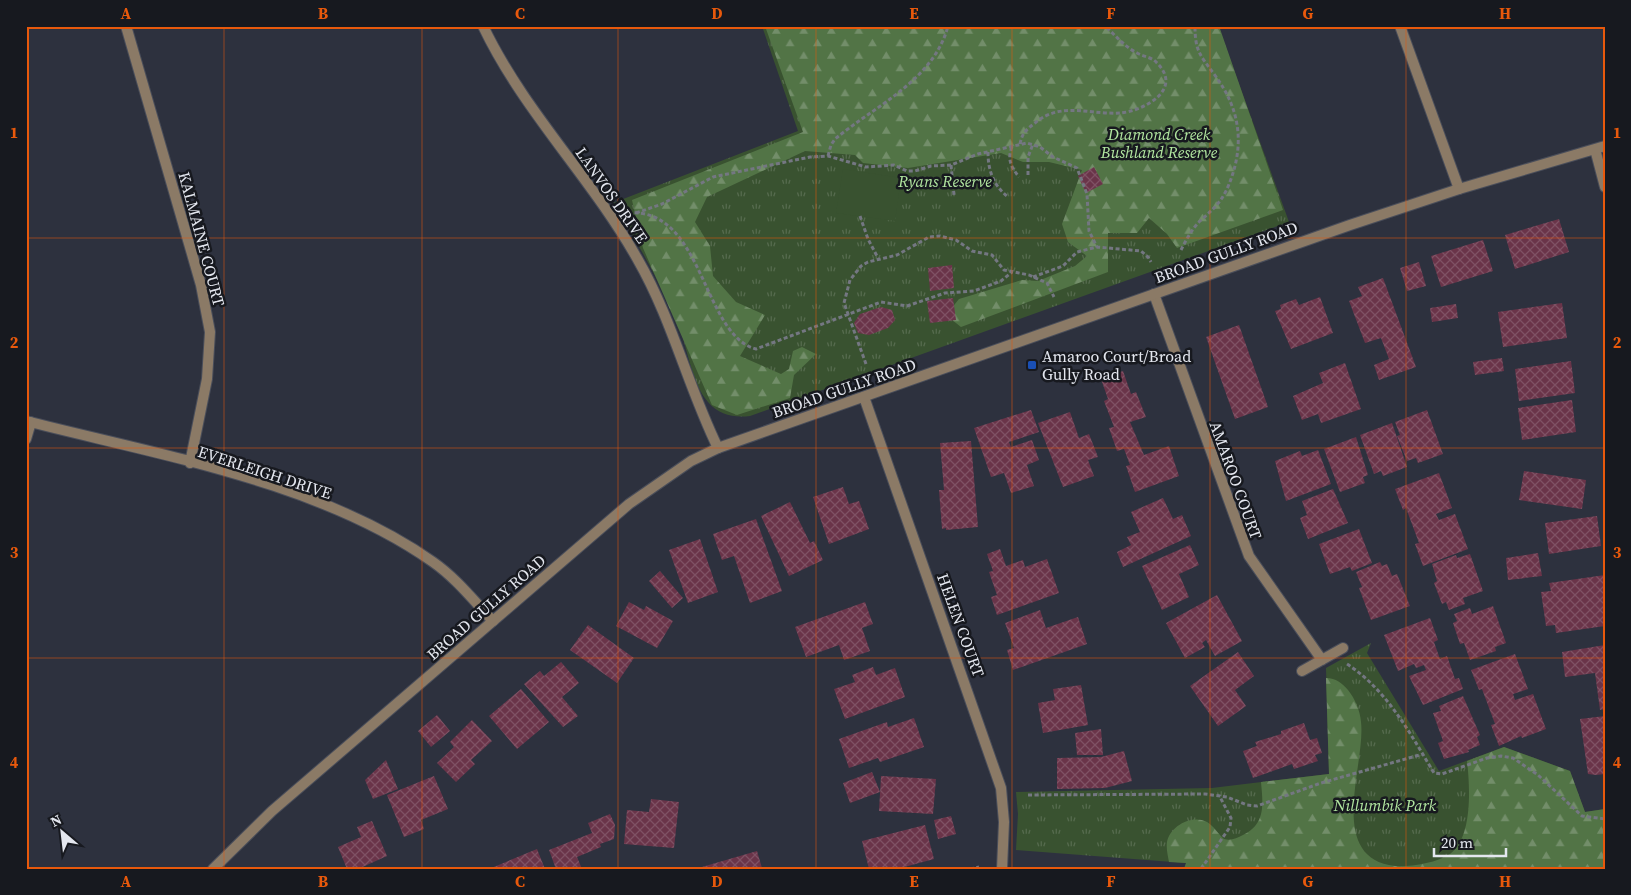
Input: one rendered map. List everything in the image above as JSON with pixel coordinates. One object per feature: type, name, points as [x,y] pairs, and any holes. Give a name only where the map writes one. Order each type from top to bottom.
[{"type":"street","name":"KALMAINE COURT","points":[[126,26],[201,285],[210,332],[207,379],[190,463]]},
{"type":"street","name":"LANVOS DRIVE","points":[[483,26],[499,57],[533,111],[610,215],[639,260],[659,300],[699,408],[718,448]]},
{"type":"street","points":[[1400,26],[1459,189]]},
{"type":"street","points":[[1600,148],[1605,187]]},
{"type":"street","name":"BROAD GULLY ROAD","points":[[213,869],[272,811],[629,504],[691,461],[718,448],[1273,251],[1459,189],[1600,148]]},
{"type":"street","name":"AMAROO COURT","points":[[1154,294],[1249,556],[1326,657]]},
{"type":"street","name":"HELEN COURT","points":[[864,397],[998,780],[1004,822],[1002,869]]},
{"type":"street","name":"EVERLEIGH DRIVE","points":[[28,421],[190,463],[282,489],[323,504],[386,534],[435,563],[493,621]]},
{"type":"street","points":[[26,439],[28,421]]},
{"type":"street","points":[[1302,671],[1343,648]]},
{"type":"path","points":[[828,156],[835,139],[898,93],[931,62],[939,51],[948,26]]},
{"type":"path","points":[[1020,144],[1024,132],[1048,114],[1069,109],[1114,112],[1133,110],[1149,104],[1163,92],[1166,84],[1156,62],[1124,45],[1105,26]]},
{"type":"path","points":[[1181,250],[1193,230],[1222,200],[1238,156],[1240,144],[1235,115],[1228,97],[1215,74],[1198,54],[1195,46],[1195,26]]},
{"type":"path","points":[[636,213],[726,173],[810,156],[828,156],[860,166],[894,165],[911,171],[951,165],[988,152],[1020,144],[1033,144],[1059,160],[1074,165],[1077,168],[1087,194],[1089,231],[1097,247]]},
{"type":"path","points":[[1028,175],[1028,157],[1033,144]]},
{"type":"path","points":[[1012,146],[1009,158],[1010,165],[1019,176]]},
{"type":"path","points":[[988,152],[989,170],[997,186],[1008,197]]},
{"type":"path","points":[[951,165],[954,194]]},
{"type":"path","points":[[610,215],[636,213],[650,215],[659,219],[677,235],[700,272],[725,321],[737,336],[753,348],[760,348],[881,302],[903,307],[945,292],[974,291],[1001,281],[1012,272]]},
{"type":"path","points":[[860,216],[868,239],[878,258]]},
{"type":"path","points":[[866,364],[847,314],[844,297],[850,280],[861,266],[878,258],[896,255],[930,237],[940,236],[956,240],[972,251],[992,255],[1000,268],[1032,277],[1049,285],[1054,297]]},
{"type":"path","points":[[1032,277],[1063,266],[1077,252],[1097,247],[1141,251],[1148,256],[1150,262]]},
{"type":"path","points":[[1326,657],[1366,677],[1385,697],[1438,775],[1487,758],[1502,756],[1513,758],[1538,775],[1582,816],[1605,819]]},
{"type":"path","points":[[1028,795],[1219,795],[1257,806],[1320,783],[1423,754]]},
{"type":"path","points":[[1200,869],[1230,826],[1231,818],[1219,795]]},
{"type":"path","points":[[970,869],[979,867]]},
{"type":"green space","name":"Ryans Reserve","points":[[762,26],[1218,26],[1289,222],[750,416],[727,415],[712,406],[702,394],[678,324],[664,292],[613,203],[798,131]]},
{"type":"green space","name":"Diamond Creek Bushland Reserve","points":[[765,26],[1219,26],[1283,210],[1177,248],[1167,234],[1149,218],[1137,233],[1108,233],[1108,272],[961,327],[946,315],[959,299],[1022,280],[1038,281],[1075,266],[1087,256],[1068,242],[1062,224],[1082,170],[1049,162],[1023,162],[1001,153],[908,168],[863,163],[855,155],[805,151],[707,197],[695,222],[710,246],[713,276],[736,302],[765,315],[740,356],[781,374],[789,369],[793,351],[802,347],[816,354],[794,375],[790,398],[737,415],[712,405],[643,248],[632,200],[803,132]]},
{"type":"green space","points":[[843,169],[901,178],[895,221],[836,213]]},
{"type":"green space","name":"Nillumbik Park","points":[[1371,643],[1367,653],[1439,771],[1504,747],[1570,771],[1585,812],[1605,809],[1605,869],[1184,869],[1186,863],[1016,850],[1018,814],[1016,792],[1212,788],[1329,774],[1326,668]]},
{"type":"green space","points":[[1326,678],[1336,680],[1346,687],[1351,693],[1360,713],[1361,740],[1355,784],[1355,828],[1361,846],[1374,859],[1395,866],[1408,866],[1431,862],[1450,854],[1463,836],[1466,824],[1469,797],[1467,761],[1504,747],[1570,771],[1585,812],[1605,809],[1605,869],[1184,869],[1186,863],[1169,862],[1167,842],[1169,836],[1182,823],[1201,820],[1207,822],[1224,839],[1236,838],[1250,830],[1259,819],[1262,806],[1261,782],[1329,774]]},
{"type":"building","points":[[1094,167],[1103,184],[1086,193],[1078,176]]},
{"type":"building","points":[[1559,219],[1569,252],[1515,269],[1505,235]]},
{"type":"building","points":[[1483,240],[1493,271],[1441,287],[1431,256]]},
{"type":"building","points":[[1419,262],[1426,286],[1407,291],[1400,268]]},
{"type":"building","points":[[952,265],[954,288],[930,291],[928,268]]},
{"type":"building","points":[[1383,278],[1416,367],[1379,380],[1374,365],[1389,359],[1381,338],[1365,343],[1349,301],[1362,296],[1358,287]]},
{"type":"building","points":[[1320,297],[1333,333],[1291,349],[1275,311],[1281,309],[1280,305],[1296,299],[1299,305]]},
{"type":"building","points":[[953,298],[956,320],[930,323],[927,301]]},
{"type":"building","points":[[1562,303],[1567,338],[1503,347],[1498,312]]},
{"type":"building","points":[[1456,304],[1458,318],[1432,322],[1430,308]]},
{"type":"building","points":[[881,307],[892,310],[895,320],[888,328],[869,335],[858,333],[854,323],[860,314]]},
{"type":"building","points":[[1239,325],[1268,407],[1235,419],[1206,337]]},
{"type":"building","points":[[1502,358],[1504,371],[1475,375],[1473,362]]},
{"type":"building","points":[[1571,361],[1575,393],[1519,401],[1515,369]]},
{"type":"building","points":[[1345,363],[1361,409],[1321,423],[1318,414],[1302,420],[1293,396],[1323,383],[1319,373]]},
{"type":"building","points":[[1123,371],[1131,394],[1136,392],[1146,417],[1130,422],[1144,455],[1169,446],[1179,476],[1135,492],[1126,466],[1130,465],[1124,449],[1117,451],[1109,428],[1114,427],[1104,401],[1108,399],[1101,379]]},
{"type":"building","points":[[1572,400],[1576,432],[1522,440],[1518,408]]},
{"type":"building","points":[[1031,410],[1039,432],[1009,442],[1011,447],[1032,440],[1039,460],[1027,465],[1034,486],[1011,493],[1004,473],[991,477],[974,428]]},
{"type":"building","points":[[1427,410],[1443,454],[1418,463],[1416,458],[1407,461],[1397,436],[1400,435],[1395,422]]},
{"type":"building","points":[[1070,412],[1079,438],[1089,434],[1098,457],[1088,460],[1094,476],[1063,487],[1038,423]]},
{"type":"building","points":[[1392,423],[1407,467],[1383,476],[1381,471],[1374,474],[1360,435]]},
{"type":"building","points":[[1356,437],[1368,475],[1363,477],[1365,483],[1340,492],[1324,449]]},
{"type":"building","points":[[971,441],[978,527],[942,529],[939,490],[944,490],[940,443]]},
{"type":"building","points":[[1318,450],[1331,484],[1286,501],[1275,461],[1300,451],[1302,456]]},
{"type":"building","points":[[1524,471],[1586,480],[1582,509],[1519,500]]},
{"type":"building","points":[[1439,473],[1452,508],[1436,514],[1439,520],[1455,514],[1468,549],[1423,566],[1415,544],[1419,543],[1406,508],[1403,510],[1395,489]]},
{"type":"building","points":[[843,487],[849,504],[859,501],[869,529],[829,544],[813,497]]},
{"type":"building","points":[[1333,489],[1348,523],[1308,539],[1300,518],[1307,515],[1302,501]]},
{"type":"building","points":[[1163,498],[1173,519],[1182,515],[1191,536],[1123,567],[1117,552],[1131,545],[1127,537],[1140,532],[1131,512]]},
{"type":"building","points":[[790,502],[810,543],[814,541],[823,560],[789,576],[761,516]]},
{"type":"building","points":[[1597,516],[1601,546],[1549,554],[1545,523]]},
{"type":"building","points":[[756,519],[782,591],[750,603],[734,556],[722,560],[713,534]]},
{"type":"building","points":[[1359,529],[1372,563],[1352,571],[1350,567],[1330,574],[1319,544]]},
{"type":"building","points":[[700,539],[718,592],[688,603],[669,550]]},
{"type":"building","points":[[1190,545],[1199,565],[1179,574],[1189,597],[1162,610],[1142,566]]},
{"type":"building","points":[[1000,549],[1006,566],[1023,560],[1025,567],[1047,559],[1059,593],[997,615],[991,597],[997,595],[989,572],[993,571],[987,554]]},
{"type":"building","points":[[1538,553],[1542,576],[1508,580],[1506,558]]},
{"type":"building","points":[[1470,554],[1483,591],[1463,598],[1465,604],[1449,610],[1446,602],[1442,604],[1434,583],[1437,581],[1432,564],[1456,555],[1457,558]]},
{"type":"building","points":[[1380,562],[1382,566],[1387,564],[1392,576],[1397,574],[1410,606],[1371,620],[1359,588],[1362,587],[1356,572]]},
{"type":"building","points":[[660,571],[683,598],[672,608],[649,581]]},
{"type":"building","points":[[1605,575],[1605,626],[1556,633],[1555,625],[1546,626],[1541,592],[1551,591],[1549,583]]},
{"type":"building","points":[[1217,595],[1242,641],[1215,656],[1206,640],[1202,643],[1205,647],[1185,658],[1166,623]]},
{"type":"building","points":[[629,602],[644,610],[646,606],[673,621],[657,648],[616,626]]},
{"type":"building","points":[[865,602],[873,624],[862,628],[870,651],[844,660],[839,645],[806,657],[795,627]]},
{"type":"building","points":[[1493,606],[1506,643],[1495,647],[1496,651],[1470,660],[1464,643],[1460,644],[1453,623],[1457,621],[1454,614],[1470,608],[1472,614]]},
{"type":"building","points":[[1040,610],[1046,628],[1078,617],[1087,644],[1013,670],[1007,650],[1014,648],[1005,623]]},
{"type":"building","points":[[1430,618],[1438,640],[1434,642],[1440,659],[1447,656],[1455,679],[1459,678],[1463,689],[1423,705],[1409,676],[1426,670],[1424,665],[1416,668],[1414,664],[1398,671],[1384,635]]},
{"type":"building","points":[[588,625],[634,658],[617,683],[570,650]]},
{"type":"building","points":[[1605,645],[1605,709],[1600,710],[1595,673],[1565,677],[1562,652]]},
{"type":"building","points":[[1238,652],[1254,676],[1235,690],[1246,706],[1218,726],[1190,686]]},
{"type":"building","points":[[1515,654],[1528,689],[1513,694],[1515,700],[1533,694],[1546,729],[1522,738],[1521,736],[1499,746],[1491,725],[1495,724],[1482,689],[1479,690],[1471,670]]},
{"type":"building","points":[[561,662],[579,683],[562,697],[578,716],[563,727],[524,684],[540,671],[544,676]]},
{"type":"building","points":[[873,667],[876,675],[895,668],[905,697],[845,719],[834,689],[855,682],[852,675]]},
{"type":"building","points":[[1081,685],[1088,725],[1043,733],[1038,703],[1055,700],[1053,689]]},
{"type":"building","points":[[521,689],[549,722],[517,749],[489,716]]},
{"type":"building","points":[[1463,696],[1480,735],[1477,737],[1480,745],[1468,750],[1469,752],[1444,759],[1438,743],[1443,741],[1433,713],[1441,711],[1439,706]]},
{"type":"building","points":[[437,715],[450,731],[431,747],[418,731]]},
{"type":"building","points":[[1605,716],[1605,774],[1588,774],[1580,719]]},
{"type":"building","points":[[914,718],[924,747],[880,762],[878,758],[849,768],[839,739],[887,722],[888,727]]},
{"type":"building","points":[[472,720],[492,741],[471,760],[475,764],[456,782],[437,763],[454,747],[450,742]]},
{"type":"building","points":[[1304,723],[1310,740],[1317,738],[1322,753],[1315,755],[1318,761],[1294,769],[1292,764],[1253,778],[1243,751],[1257,746],[1255,742],[1281,734],[1281,731]]},
{"type":"building","points":[[1101,729],[1103,755],[1077,755],[1075,733]]},
{"type":"building","points":[[1124,751],[1132,781],[1105,788],[1057,789],[1057,758],[1101,757]]},
{"type":"building","points":[[386,760],[398,789],[373,799],[365,780]]},
{"type":"building","points":[[872,772],[880,792],[850,803],[843,783]]},
{"type":"building","points":[[434,776],[448,809],[421,820],[424,829],[404,837],[387,795]]},
{"type":"building","points":[[881,776],[936,779],[933,814],[879,811]]},
{"type":"building","points":[[651,799],[679,802],[674,848],[624,844],[627,810],[649,812]]},
{"type":"building","points":[[610,814],[615,825],[614,839],[600,844],[601,847],[577,857],[582,869],[556,869],[549,850],[592,833],[588,823]]},
{"type":"building","points":[[951,816],[956,834],[938,839],[934,820]]},
{"type":"building","points":[[372,821],[387,856],[358,869],[347,869],[338,847],[361,837],[357,827]]},
{"type":"building","points":[[925,825],[934,859],[897,869],[869,869],[862,841]]},
{"type":"building","points":[[537,849],[545,869],[489,869]]},
{"type":"building","points":[[757,851],[762,868],[766,867],[767,869],[695,869]]},
{"type":"place","name":"Amaroo Court/Broad Gully Road","points":[[1032,365]]}]
